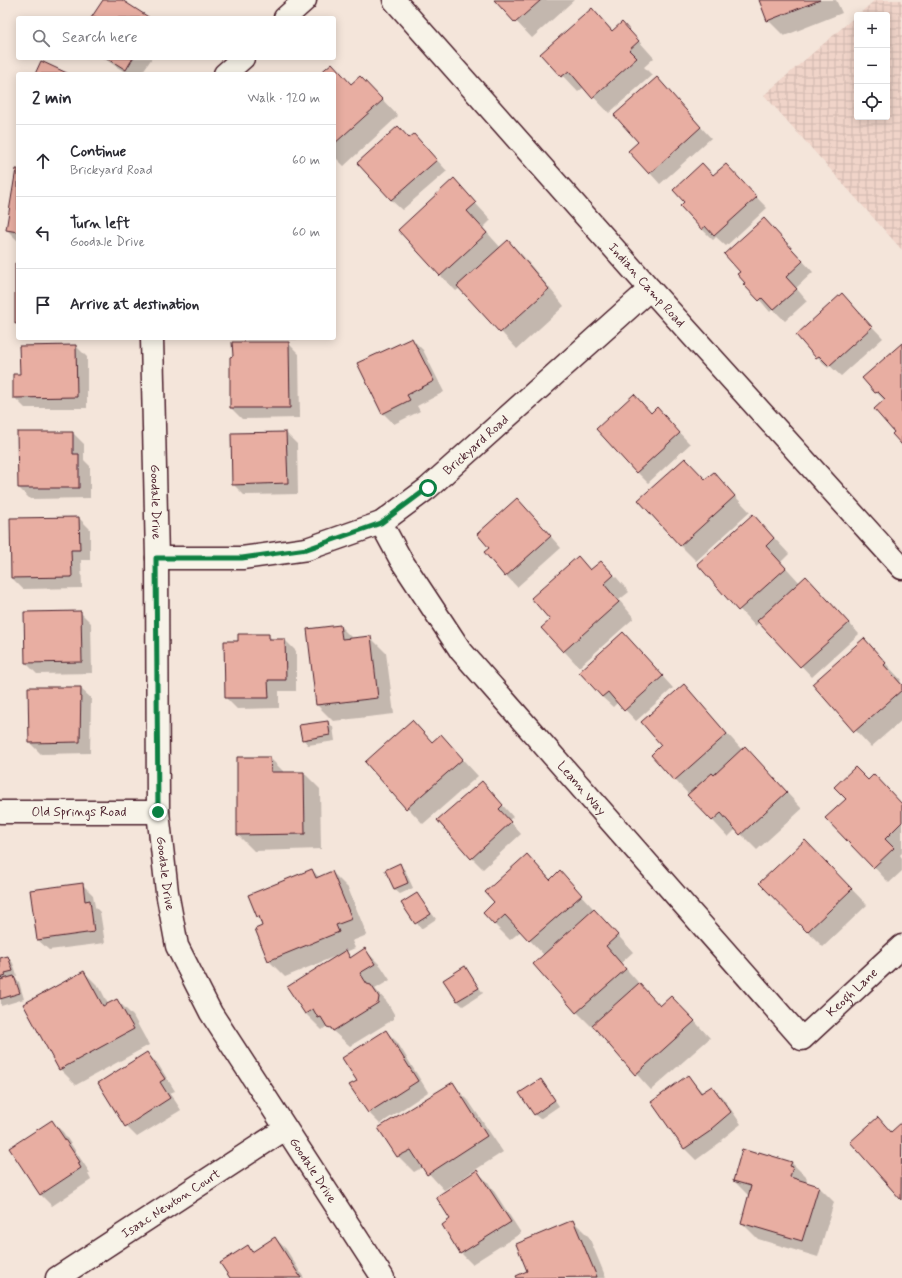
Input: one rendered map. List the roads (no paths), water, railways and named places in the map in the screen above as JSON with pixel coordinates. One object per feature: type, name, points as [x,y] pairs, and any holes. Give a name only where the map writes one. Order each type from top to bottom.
[{"type":"street","points":[[287,16],[305,0]]},
{"type":"street","name":"Indian Camp Road","points":[[394,0],[650,289],[902,568]]},
{"type":"street","points":[[227,72],[240,60]]},
{"type":"street","name":"Brickyard Road","points":[[156,558],[242,558],[307,549],[381,523],[428,488],[650,289]]},
{"type":"street","name":"Goodale Drive","points":[[152,340],[156,558],[158,812],[166,892],[177,946],[211,1013],[383,1278]]},
{"type":"street","name":"Leann Way","points":[[381,523],[401,560],[461,651],[802,1038]]},
{"type":"street","name":"Old Springs Road","points":[[0,812],[158,812]]},
{"type":"street","name":"Keogh Lane","points":[[802,1038],[902,946]]},
{"type":"street","name":"Isaac Newton Court","points":[[57,1278],[285,1129]]}]
